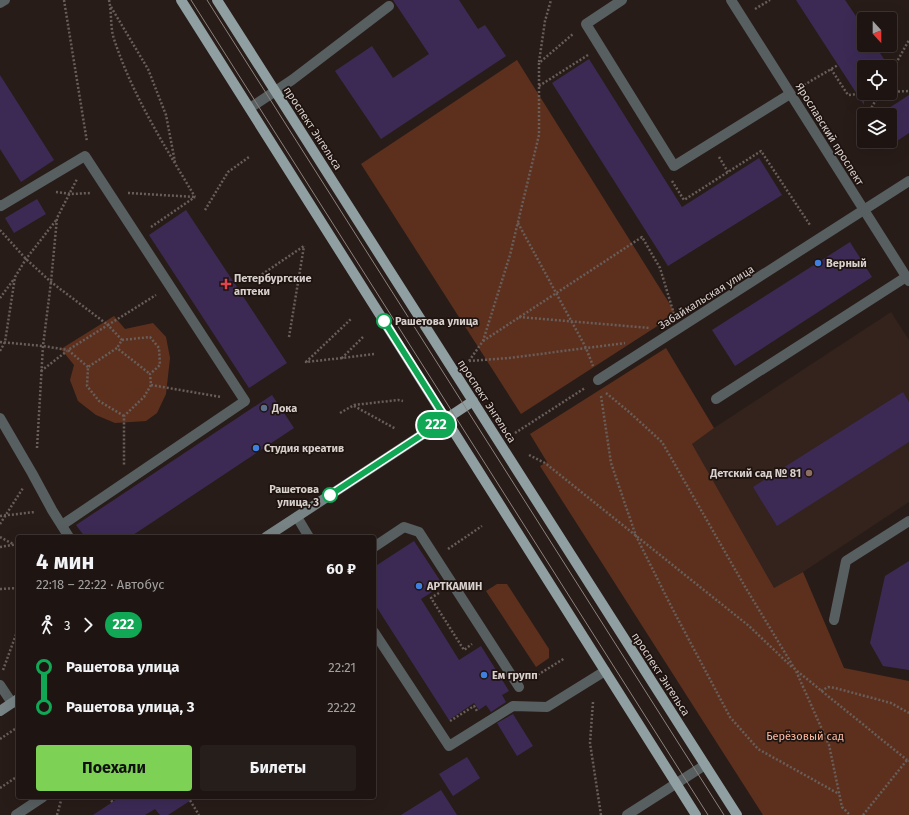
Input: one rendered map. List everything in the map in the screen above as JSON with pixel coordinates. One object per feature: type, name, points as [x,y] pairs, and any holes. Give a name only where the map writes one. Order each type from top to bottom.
[{"type":"main road","points":[[181,0],[696,815]]},
{"type":"main road","name":"проспект Энгельса","points":[[217,0],[737,815]]},
{"type":"main road","points":[[446,419],[473,401]]},
{"type":"street","points":[[0,3],[5,0]]},
{"type":"street","points":[[622,0],[586,24],[674,166],[790,94]]},
{"type":"street","name":"Ярославский проспект","points":[[731,0],[908,279]]},
{"type":"street","points":[[250,108],[309,67],[389,6]]},
{"type":"street","points":[[0,205],[1,206],[85,156],[245,401],[62,525]]},
{"type":"street","name":"Забайкальская улица","points":[[598,380],[909,181]]},
{"type":"street","points":[[716,399],[908,279]]},
{"type":"street","points":[[0,418],[68,535]]},
{"type":"street","points":[[269,535],[446,419]]},
{"type":"street","points":[[297,517],[308,535]]},
{"type":"street","points":[[834,620],[846,561],[909,521]]},
{"type":"street","points":[[376,545],[404,527],[420,532],[519,687]]},
{"type":"street","points":[[376,635],[449,746],[513,706],[547,707],[605,671]]},
{"type":"street","points":[[0,685],[15,701],[0,711]]},
{"type":"street","points":[[627,815],[705,765]]},
{"type":"street","points":[[16,815],[40,799]]},
{"type":"path","points":[[0,298],[26,259],[57,218],[71,194],[85,156],[87,145],[64,0]]},
{"type":"path","points":[[109,0],[111,7],[113,38],[130,79],[150,122],[195,197]]},
{"type":"path","points":[[551,0],[545,21],[539,63],[539,134],[510,255],[483,341],[469,361],[631,342]]},
{"type":"path","points":[[111,7],[148,69],[166,115],[176,164]]},
{"type":"path","points":[[539,63],[586,24]]},
{"type":"path","points":[[897,61],[909,40]]},
{"type":"path","points":[[790,94],[838,65]]},
{"type":"path","points":[[831,69],[848,95],[857,94]]},
{"type":"path","points":[[897,92],[909,91]]},
{"type":"path","points":[[205,210],[228,172],[249,157]]},
{"type":"path","points":[[28,189],[71,194],[109,193],[195,197]]},
{"type":"path","points":[[138,236],[195,197]]},
{"type":"path","points":[[0,524],[36,465],[43,346],[57,218]]},
{"type":"path","points":[[514,433],[598,380],[586,348],[518,223]]},
{"type":"path","points":[[0,230],[26,259],[51,282],[108,325],[122,340]]},
{"type":"path","points":[[483,341],[642,237],[660,268],[678,329]]},
{"type":"path","points":[[252,281],[304,246],[289,336]]},
{"type":"path","points":[[0,351],[5,342],[15,277]]},
{"type":"path","points":[[41,371],[68,350],[170,286]]},
{"type":"path","points":[[519,317],[650,328]]},
{"type":"path","points":[[352,318],[306,362],[374,354]]},
{"type":"path","points":[[88,367],[117,348],[122,340],[150,336],[159,348],[160,365],[150,374]]},
{"type":"path","points":[[342,358],[363,337]]},
{"type":"path","points":[[0,342],[68,350],[88,367]]},
{"type":"path","points":[[117,348],[150,374],[151,385],[144,398],[124,416],[123,483]]},
{"type":"path","points":[[88,367],[87,386],[99,401],[124,416]]},
{"type":"path","points":[[151,385],[245,401]]},
{"type":"path","points":[[839,794],[758,749],[730,718],[636,536],[611,463],[600,389],[628,411],[662,442],[744,585],[796,671],[829,745],[842,806],[850,815]]},
{"type":"path","points":[[340,413],[354,405],[398,400],[403,402]]},
{"type":"path","points":[[354,405],[396,429]]},
{"type":"path","points":[[529,455],[544,463],[749,626],[796,671],[908,760],[863,815]]},
{"type":"path","points":[[0,516],[52,510]]},
{"type":"path","points":[[436,557],[482,526]]},
{"type":"path","points":[[0,538],[14,545]]},
{"type":"path","points":[[0,547],[14,545]]},
{"type":"path","points":[[453,584],[431,598],[464,650],[486,635]]},
{"type":"path","points":[[0,589],[16,588]]},
{"type":"path","points":[[3,671],[16,635]]},
{"type":"path","points":[[519,687],[565,658]]},
{"type":"path","points":[[821,691],[828,688],[835,688],[891,703],[909,713]]},
{"type":"path","points":[[593,702],[590,743],[601,815]]},
{"type":"path","points":[[450,721],[461,714]]},
{"type":"path","points":[[0,739],[16,728]]},
{"type":"path","points":[[0,788],[16,777]]},
{"type":"path","points":[[57,815],[61,799]]},
{"type":"path","points":[[110,799],[113,803]]},
{"type":"path","points":[[189,799],[199,815]]},
{"type":"shaded area","name":"Детский сад № 81","points":[[891,312],[909,340],[909,502],[803,572],[774,589],[691,443]]},
{"type":"green space","points":[[517,60],[676,314],[521,414],[361,164]]},
{"type":"green space","points":[[114,316],[125,329],[153,323],[166,337],[170,358],[166,394],[157,413],[146,421],[115,423],[96,415],[78,401],[70,380],[74,365],[61,349]]},
{"type":"green space","name":"Берёзовый сад","points":[[666,348],[714,428],[692,444],[774,588],[803,572],[844,668],[909,681],[909,815],[763,815],[540,466],[547,462],[530,434]]},
{"type":"green space","points":[[497,584],[507,584],[549,649],[549,658],[536,667],[486,591]]},
{"type":"building","points":[[393,0],[459,0],[478,29],[485,25],[506,56],[381,139],[335,71],[372,46],[393,78],[429,54]]},
{"type":"building","points":[[796,0],[845,0],[857,18],[857,52],[879,52],[885,60],[857,60],[857,94]]},
{"type":"building","points":[[589,59],[682,207],[759,158],[782,195],[668,266],[552,83]]},
{"type":"building","points":[[0,75],[54,160],[21,182],[0,149]]},
{"type":"building","points":[[909,95],[909,133],[897,141],[897,108],[889,108]]},
{"type":"building","points":[[37,199],[46,214],[14,233],[5,218]]},
{"type":"building","points":[[186,210],[287,363],[249,388],[149,235]]},
{"type":"building","points":[[850,242],[872,277],[735,366],[712,330]]},
{"type":"building","points":[[903,392],[909,402],[909,442],[777,526],[753,487]]},
{"type":"building","points":[[272,395],[294,428],[133,535],[84,535],[76,525]]},
{"type":"building","points":[[414,541],[443,585],[421,599],[459,660],[481,646],[509,691],[502,695],[506,702],[491,712],[486,705],[479,710],[474,703],[449,720],[376,606],[376,566]]},
{"type":"building","points":[[909,561],[909,670],[883,666],[870,643],[885,576]]},
{"type":"building","points":[[513,714],[533,746],[517,756],[497,723]]},
{"type":"building","points":[[467,757],[480,778],[453,796],[439,774]]},
{"type":"building","points":[[441,790],[457,815],[401,815]]},
{"type":"building","points":[[117,799],[193,799],[168,815],[160,815],[155,809],[145,815],[93,815]]},
{"type":"tram line","points":[[191,0],[708,815]]},
{"type":"tram line","points":[[207,0],[724,815]]},
{"type":"bus line","name":"222","points":[[330,495],[446,419],[384,321]]},
{"type":"place","name":"Верный","points":[[818,263]]},
{"type":"place","name":"Петербургские аптеки","points":[[226,284]]},
{"type":"place","name":"Рашетова улица","points":[[384,321]]},
{"type":"place","name":"Дока","points":[[264,408]]},
{"type":"place","name":"Студия креатив","points":[[256,448]]},
{"type":"place","name":"Детский сад № 81","points":[[809,473]]},
{"type":"place","name":"Рашетова улица, 3","points":[[330,495]]},
{"type":"place","name":"АРТКАМИН","points":[[419,586]]},
{"type":"place","name":"Ем групп","points":[[484,675]]}]
